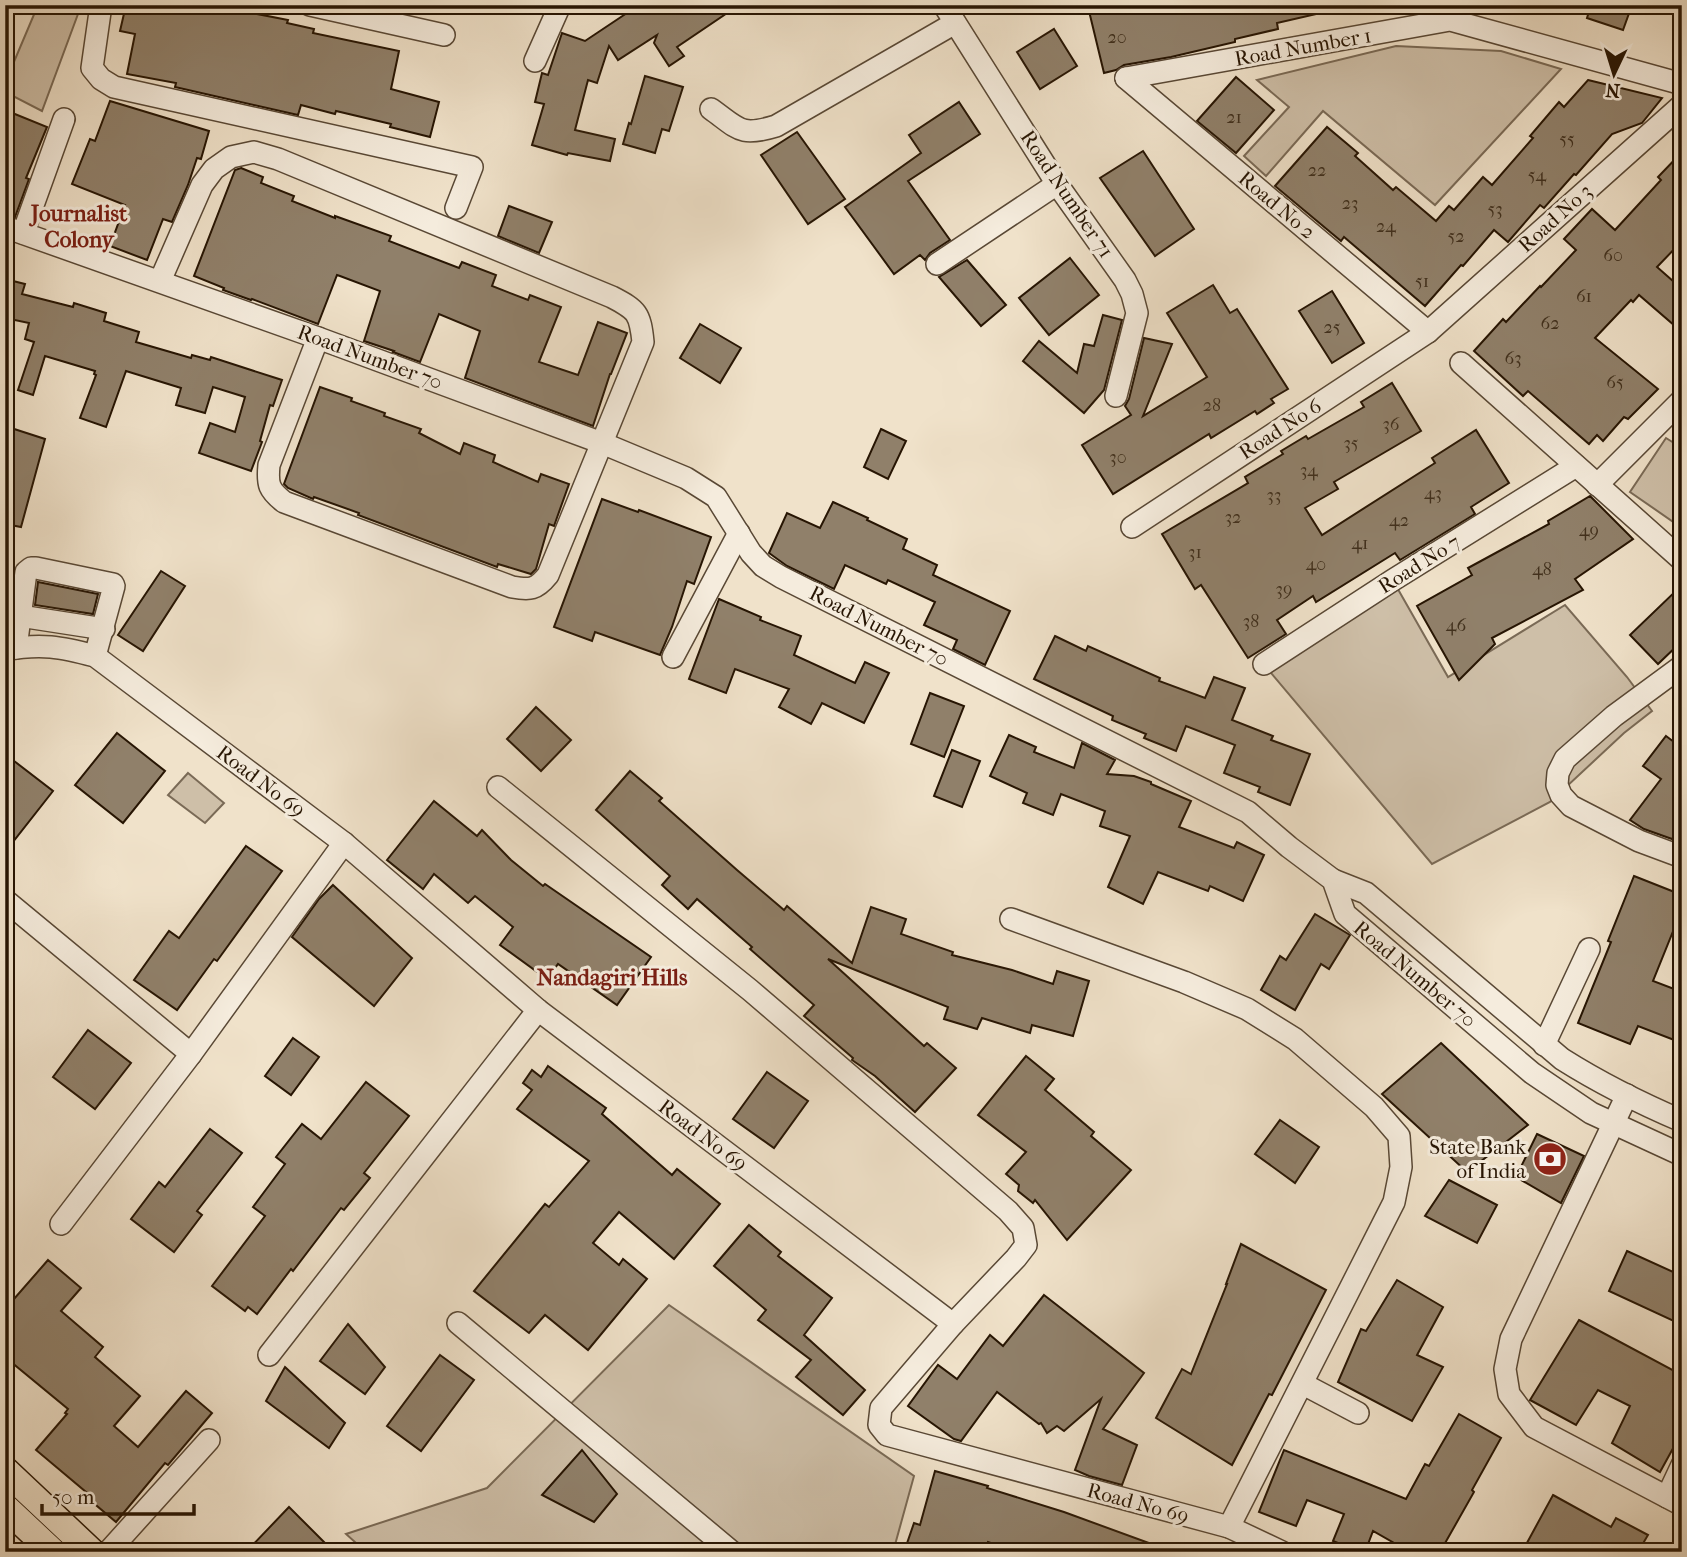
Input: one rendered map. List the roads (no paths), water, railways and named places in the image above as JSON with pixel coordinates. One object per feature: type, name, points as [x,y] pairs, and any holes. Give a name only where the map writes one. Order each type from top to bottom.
[{"type":"main road","points":[[5,1470],[92,1552]]},
{"type":"main road","points":[[5,1507],[53,1552]]},
{"type":"street","points":[[101,5],[92,68],[101,79],[114,87],[472,167],[456,208]]},
{"type":"street","points":[[310,5],[444,35]]},
{"type":"street","points":[[534,61],[560,5]]},
{"type":"street","points":[[711,108],[742,131],[756,132],[775,126],[950,14]]},
{"type":"street","name":"Road Number 71","points":[[950,14],[1057,184],[1125,280],[1132,294],[1137,313],[1116,396]]},
{"type":"street","name":"Road Number 1","points":[[1126,78],[1450,20],[1682,84]]},
{"type":"street","name":"Road No 2","points":[[1126,78],[1428,332]]},
{"type":"street","name":"Road No 3","points":[[1428,332],[1682,105]]},
{"type":"street","points":[[14,230],[64,119]]},
{"type":"street","points":[[160,281],[202,185],[214,169],[230,157],[254,152],[278,159],[631,307],[641,320],[643,342],[548,575],[540,586],[527,590],[512,587],[285,502],[272,491],[268,478],[269,465],[318,338]]},
{"type":"street","points":[[937,264],[1057,184]]},
{"type":"street","name":"Road Number 70","points":[[14,230],[318,338],[602,443],[686,478],[716,497],[751,554],[763,566],[781,577],[1248,813],[1333,880],[1345,914],[1532,1073],[1591,1113],[1682,1155]]},
{"type":"street","name":"Road No 6","points":[[1132,527],[1428,332]]},
{"type":"street","points":[[1461,363],[1682,560]]},
{"type":"street","points":[[1597,485],[1682,400]]},
{"type":"street","name":"Road No 7","points":[[1264,664],[1576,466]]},
{"type":"street","points":[[673,657],[739,533]]},
{"type":"street","points":[[11,649],[20,617],[26,572],[36,568],[113,584],[115,588],[96,656]]},
{"type":"street","points":[[20,617],[104,629]]},
{"type":"street","name":"Road No 69","points":[[11,649],[24,646],[58,647],[96,656],[344,843],[538,1010],[953,1324],[881,1408],[878,1425],[887,1435],[1230,1527],[1282,1552]]},
{"type":"street","points":[[1682,666],[1614,716],[1565,760],[1558,774],[1557,785],[1561,795],[1571,806],[1639,841],[1682,858]]},
{"type":"street","points":[[498,787],[750,990],[1008,1211],[1023,1228],[1026,1245],[953,1324]]},
{"type":"street","points":[[61,1224],[191,1054],[344,843]]},
{"type":"street","points":[[1333,880],[1366,892],[1562,1059],[1590,1077],[1682,1121]]},
{"type":"street","points":[[5,900],[191,1054]]},
{"type":"street","points":[[1011,919],[1184,982],[1247,1009],[1296,1039],[1374,1107],[1399,1136],[1401,1167],[1394,1202],[1230,1527]]},
{"type":"street","points":[[1545,1045],[1589,949]]},
{"type":"street","points":[[269,1354],[538,1010]]},
{"type":"street","points":[[1627,1096],[1511,1339],[1505,1369],[1509,1395],[1534,1427],[1674,1501],[1682,1465]]},
{"type":"street","points":[[458,1323],[732,1552]]},
{"type":"street","points":[[1303,1384],[1358,1413]]},
{"type":"street","points":[[108,1552],[209,1440]]},
{"type":"place","name":"State Bank of India","points":[[1550,1159]]},
{"type":"district","name":"Journalist Colony","points":[[79,226]]},
{"type":"district","name":"Nandagiri Hills","points":[[612,977]]}]
